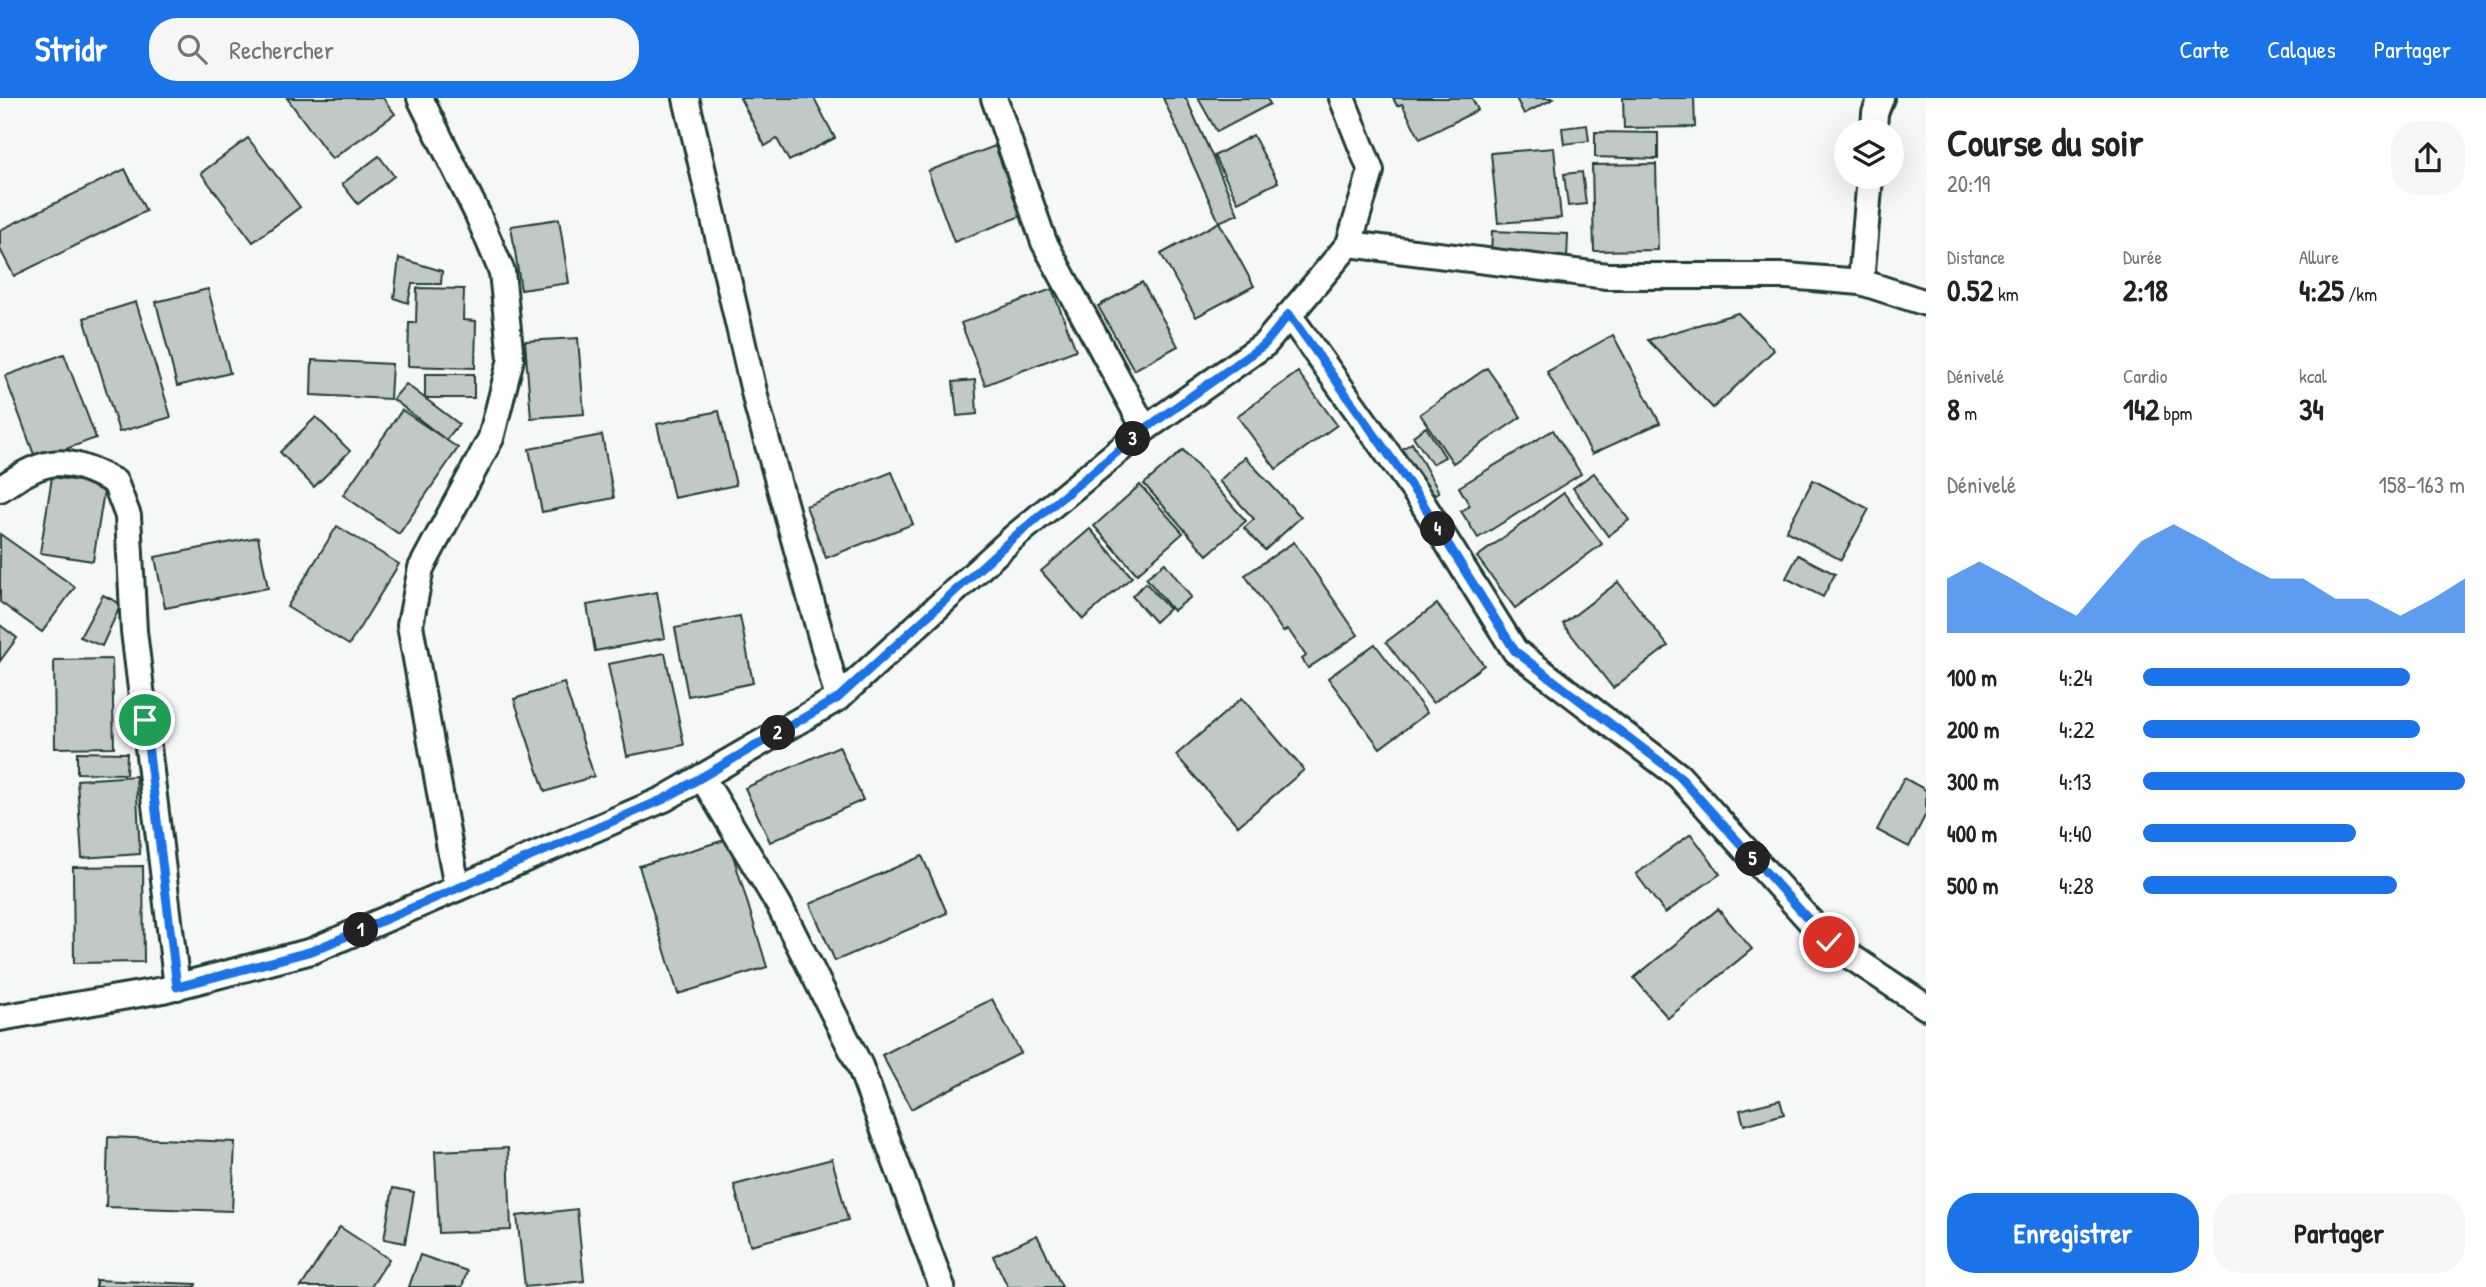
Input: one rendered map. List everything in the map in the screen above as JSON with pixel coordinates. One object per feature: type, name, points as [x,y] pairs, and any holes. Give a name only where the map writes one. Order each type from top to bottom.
[{"type":"street","points":[[420,98],[477,213],[502,272],[511,359],[491,438],[421,568],[410,625],[457,888]]},
{"type":"street","points":[[686,98],[758,409],[838,698]]},
{"type":"street","points":[[994,98],[1044,242],[1145,429]]},
{"type":"street","points":[[0,1018],[177,987],[312,951],[664,799],[838,698],[1014,537],[1145,429],[1265,344],[1349,244],[1371,171],[1342,98]]},
{"type":"street","points":[[1875,119],[1881,98]]},
{"type":"street","points":[[1861,282],[1869,189]]},
{"type":"street","points":[[1349,244],[1607,276],[1787,276],[1861,282],[1926,303]]},
{"type":"street","points":[[1289,314],[1420,499],[1515,651],[1679,776],[1829,942],[1926,1007]]},
{"type":"street","points":[[0,489],[23,473],[54,462],[83,466],[115,482],[128,516],[134,631],[177,987]]},
{"type":"street","points":[[702,777],[779,905],[860,1066],[942,1287]]},
{"type":"building","points":[[287,98],[383,98],[395,114],[332,159]]},
{"type":"building","points":[[740,98],[814,98],[835,138],[789,161],[777,139],[765,146]]},
{"type":"building","points":[[1163,98],[1186,98],[1238,214],[1219,222]]},
{"type":"building","points":[[1198,98],[1267,98],[1270,104],[1217,132]]},
{"type":"building","points":[[1393,98],[1472,98],[1478,110],[1420,139],[1402,104],[1397,106]]},
{"type":"building","points":[[1516,98],[1555,98],[1524,114]]},
{"type":"building","points":[[1623,98],[1694,98],[1695,127],[1624,128]]},
{"type":"building","points":[[1587,125],[1589,141],[1564,144],[1562,128]]},
{"type":"building","points":[[1595,132],[1658,133],[1658,159],[1595,157]]},
{"type":"building","points":[[1253,135],[1278,182],[1238,202],[1214,156]]},
{"type":"building","points":[[248,138],[300,207],[253,242],[201,173]]},
{"type":"building","points":[[995,146],[1021,216],[954,242],[928,171]]},
{"type":"building","points":[[1554,148],[1561,218],[1498,223],[1491,153]]},
{"type":"building","points":[[379,156],[394,176],[358,204],[342,184]]},
{"type":"building","points":[[1656,164],[1658,250],[1594,251],[1592,165]]},
{"type":"building","points":[[125,169],[146,211],[14,276],[0,249],[0,230]]},
{"type":"building","points":[[1582,172],[1586,204],[1568,206],[1564,174]]},
{"type":"building","points":[[559,219],[569,283],[521,290],[511,226]]},
{"type":"building","points":[[1219,222],[1254,286],[1196,317],[1161,254]]},
{"type":"building","points":[[1492,231],[1568,234],[1567,261],[1491,258]]},
{"type":"building","points":[[399,258],[442,271],[441,284],[412,284],[408,303],[394,298]]},
{"type":"building","points":[[1142,282],[1178,346],[1134,370],[1098,306]]},
{"type":"building","points":[[417,288],[464,289],[463,320],[476,321],[475,368],[408,366],[409,323],[416,323]]},
{"type":"building","points":[[208,289],[230,373],[177,386],[156,302]]},
{"type":"building","points":[[1052,289],[1076,350],[985,385],[961,323]]},
{"type":"building","points":[[136,302],[171,417],[119,432],[84,318]]},
{"type":"building","points":[[1738,313],[1774,350],[1713,408],[1648,340]]},
{"type":"building","points":[[1613,335],[1660,423],[1592,454],[1547,372]]},
{"type":"building","points":[[578,338],[584,414],[531,418],[525,341]]},
{"type":"building","points":[[64,354],[96,438],[36,460],[5,376]]},
{"type":"building","points":[[312,360],[392,364],[390,399],[311,395]]},
{"type":"building","points":[[1487,368],[1521,417],[1453,463],[1420,414]]},
{"type":"building","points":[[1298,372],[1337,425],[1276,469],[1237,416]]},
{"type":"building","points":[[425,374],[474,374],[474,398],[425,398]]},
{"type":"building","points":[[975,380],[977,414],[957,416],[953,382]]},
{"type":"building","points":[[406,384],[459,424],[446,440],[393,399]]},
{"type":"building","points":[[402,410],[458,448],[399,534],[343,495]]},
{"type":"building","points":[[719,411],[736,485],[674,498],[657,424]]},
{"type":"building","points":[[316,417],[350,451],[314,487],[280,452]]},
{"type":"building","points":[[1426,427],[1445,457],[1432,464],[1413,436]]},
{"type":"building","points":[[1553,430],[1581,474],[1478,538],[1461,511],[1470,506],[1459,487]]},
{"type":"building","points":[[602,435],[614,498],[542,512],[529,449]]},
{"type":"building","points":[[1412,443],[1439,492],[1428,498],[1402,449]]},
{"type":"building","points":[[1183,450],[1246,521],[1207,555],[1144,484]]},
{"type":"building","points":[[1245,457],[1301,517],[1265,550],[1244,528],[1254,519],[1219,481]]},
{"type":"building","points":[[892,472],[913,524],[826,558],[806,506]]},
{"type":"building","points":[[1594,473],[1629,520],[1608,536],[1573,488]]},
{"type":"building","points":[[52,477],[105,485],[93,561],[40,553]]},
{"type":"building","points":[[1813,480],[1869,509],[1841,560],[1786,531]]},
{"type":"building","points":[[1140,485],[1183,533],[1137,574],[1094,526]]},
{"type":"building","points":[[1564,493],[1602,544],[1515,608],[1477,557]]},
{"type":"building","points":[[337,526],[399,564],[349,645],[287,607]]},
{"type":"building","points":[[1090,529],[1132,577],[1083,619],[1041,571]]},
{"type":"building","points":[[0,534],[75,587],[42,632],[0,602]]},
{"type":"building","points":[[258,537],[268,588],[165,608],[155,557]]},
{"type":"building","points":[[1294,542],[1358,635],[1308,668],[1302,659],[1306,656],[1288,629],[1283,632],[1245,575]]},
{"type":"building","points":[[1798,555],[1835,574],[1823,597],[1786,578]]},
{"type":"building","points":[[1165,563],[1191,597],[1173,611],[1146,578]]},
{"type":"building","points":[[1618,582],[1668,646],[1613,688],[1563,624]]},
{"type":"building","points":[[1146,583],[1169,609],[1155,622],[1132,596]]},
{"type":"building","points":[[657,592],[665,638],[595,651],[587,605]]},
{"type":"building","points":[[103,595],[121,604],[102,646],[80,637]]},
{"type":"building","points":[[1437,604],[1484,665],[1433,703],[1386,642]]},
{"type":"building","points":[[740,616],[753,683],[688,696],[675,628]]},
{"type":"building","points":[[0,625],[17,638],[0,661]]},
{"type":"building","points":[[1375,644],[1427,713],[1380,748],[1328,678]]},
{"type":"building","points":[[665,653],[684,745],[627,756],[608,664]]},
{"type":"building","points":[[112,659],[114,747],[55,748],[54,660]]},
{"type":"building","points":[[564,683],[594,776],[545,792],[514,699]]},
{"type":"building","points":[[1242,698],[1304,770],[1238,826],[1176,755]]},
{"type":"building","points":[[839,746],[863,800],[770,842],[745,788]]},
{"type":"building","points":[[77,752],[127,753],[126,774],[77,773]]},
{"type":"building","points":[[136,776],[140,854],[82,858],[77,780]]},
{"type":"building","points":[[1904,778],[1926,790],[1926,814],[1909,847],[1877,830]]},
{"type":"building","points":[[1691,834],[1720,874],[1665,913],[1636,874]]},
{"type":"building","points":[[728,839],[767,967],[678,994],[639,866]]},
{"type":"building","points":[[922,856],[947,913],[835,961],[810,904]]},
{"type":"building","points":[[143,866],[144,962],[74,963],[73,867]]},
{"type":"building","points":[[1718,909],[1752,949],[1668,1018],[1634,978]]},
{"type":"building","points":[[992,999],[1021,1053],[911,1109],[882,1055]]},
{"type":"building","points":[[1780,1100],[1784,1114],[1744,1125],[1740,1110]]},
{"type":"building","points":[[108,1137],[235,1142],[232,1211],[106,1207]]},
{"type":"building","points":[[508,1148],[511,1230],[439,1233],[435,1151]]},
{"type":"building","points":[[832,1159],[848,1220],[750,1245],[734,1185]]},
{"type":"building","points":[[393,1188],[414,1192],[405,1243],[384,1239]]},
{"type":"building","points":[[577,1209],[584,1281],[525,1287],[517,1216]]},
{"type":"building","points":[[340,1227],[389,1259],[371,1287],[301,1287]]},
{"type":"building","points":[[1037,1235],[1062,1287],[1008,1287],[993,1256]]},
{"type":"building","points":[[420,1255],[467,1271],[462,1287],[409,1287]]},
{"type":"building","points":[[96,1280],[196,1284],[195,1287],[96,1287]]},
{"type":"route","points":[[145,720],[177,987],[312,951],[664,799],[838,698],[1014,537],[1145,429],[1265,344],[1289,314],[1420,499],[1515,651],[1679,776],[1829,942]]}]
